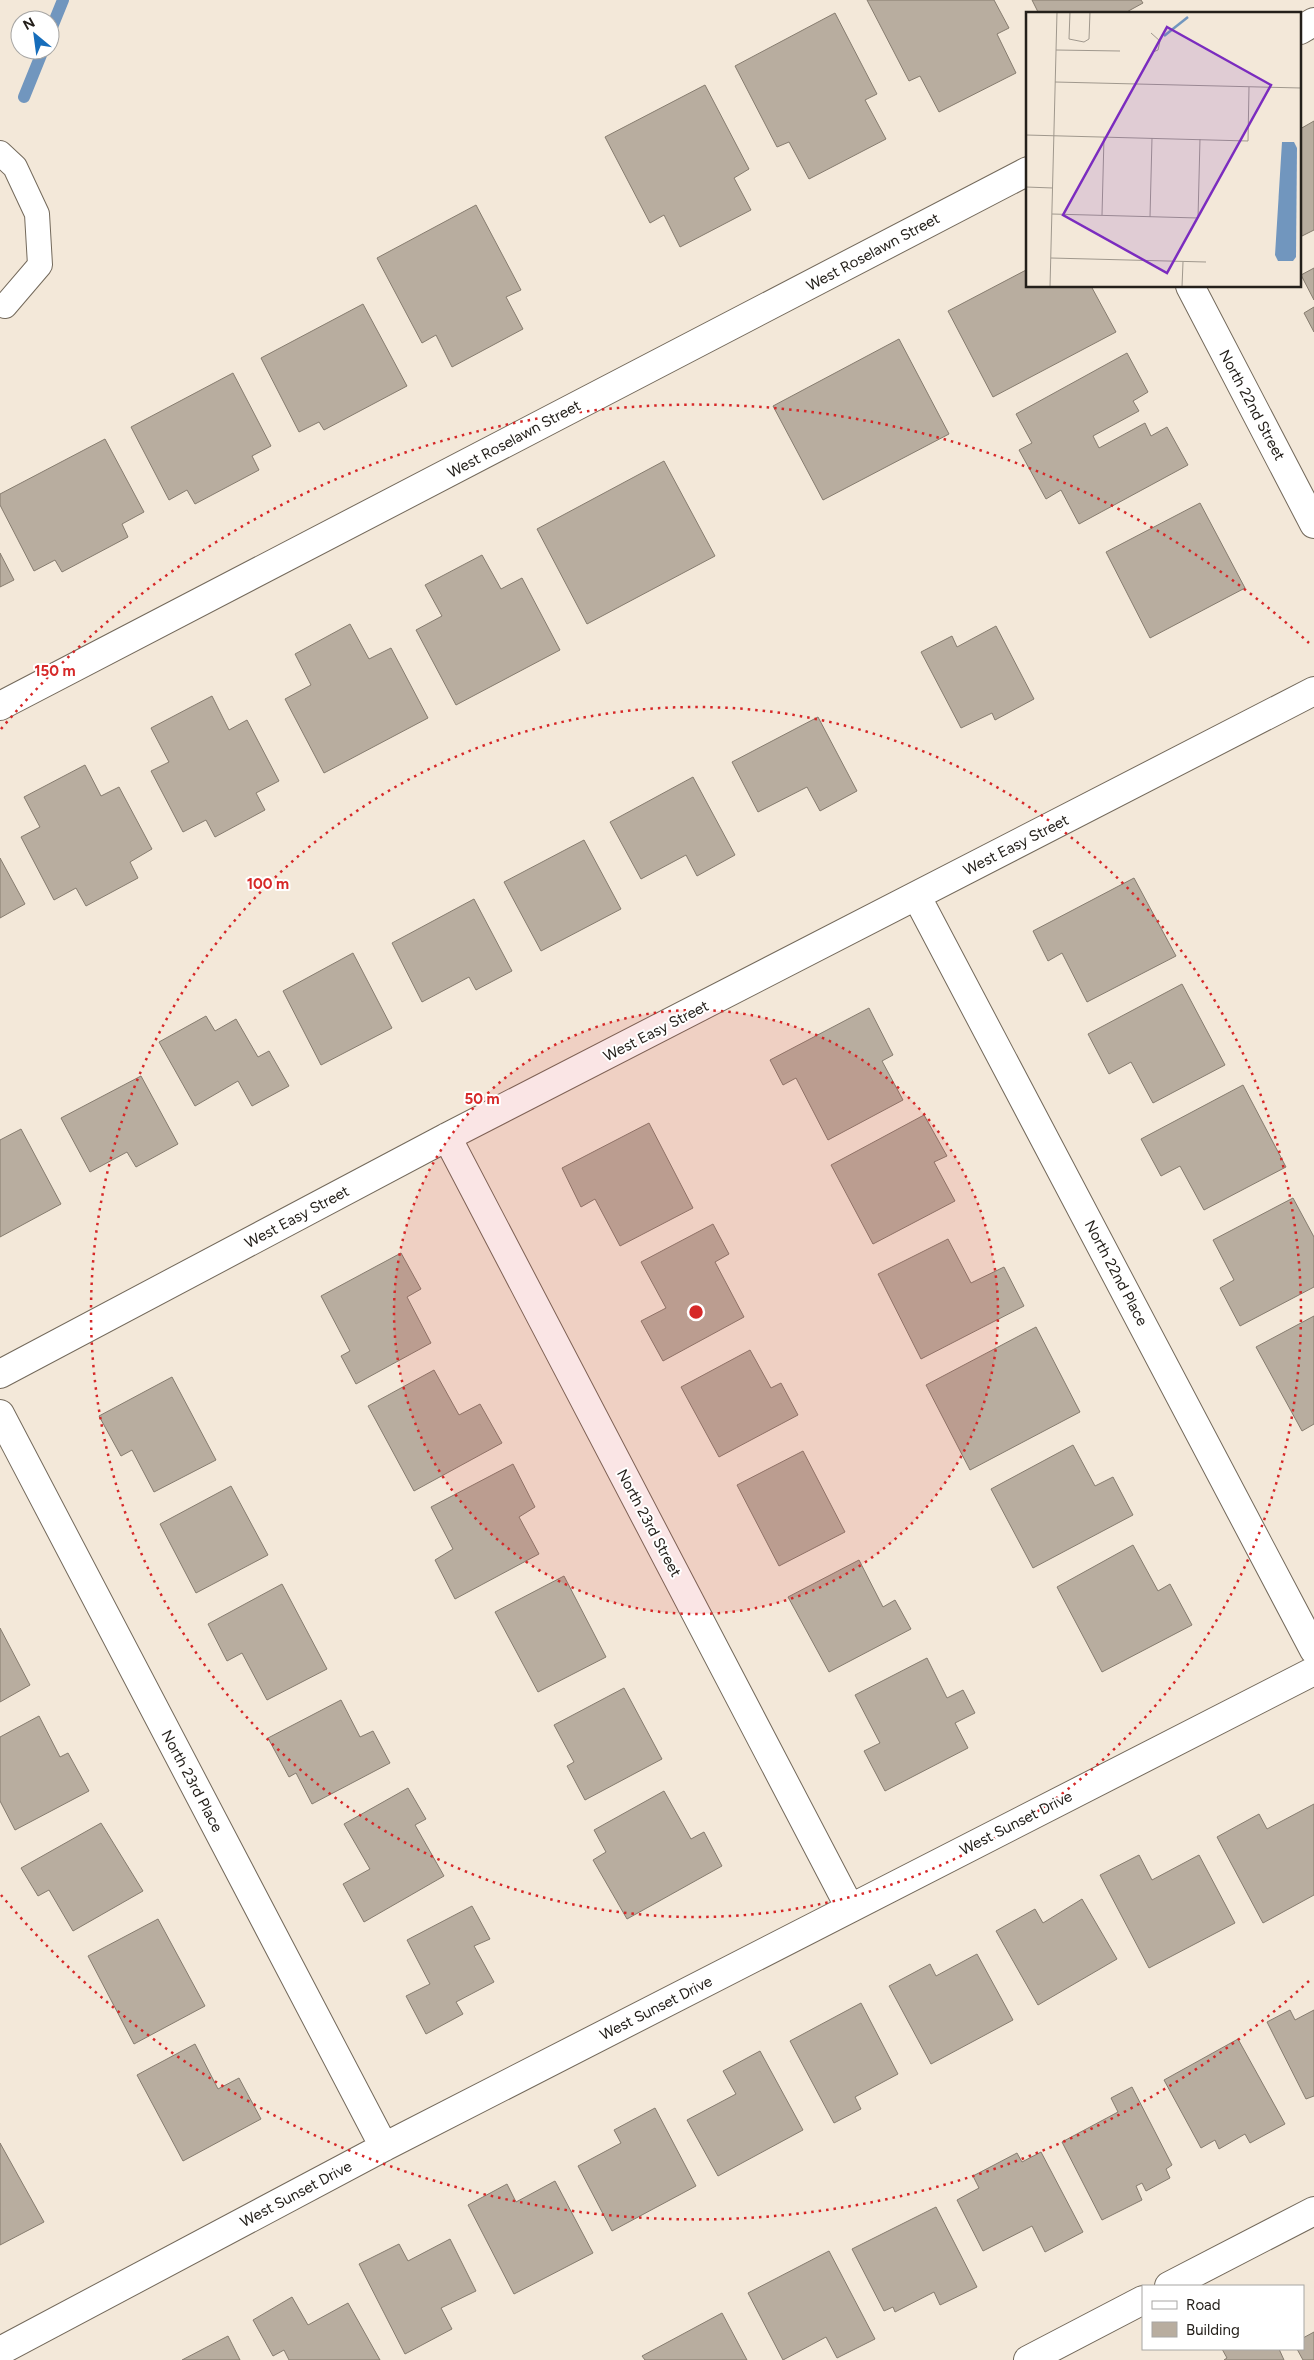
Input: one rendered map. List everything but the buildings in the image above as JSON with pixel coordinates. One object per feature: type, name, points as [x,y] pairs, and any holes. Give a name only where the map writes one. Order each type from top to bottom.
[{"type":"street","points":[[1302,29],[1314,22]]},
{"type":"street","name":"West Roselawn Street","points":[[0,706],[1026,172]]},
{"type":"street","name":"North 22nd Street","points":[[1191,288],[1314,524]]},
{"type":"street","name":"West Easy Street","points":[[0,1374],[448,1137],[1314,691]]},
{"type":"street","name":"North 22nd Place","points":[[917,897],[1314,1650]]},
{"type":"street","name":"North 23rd Street","points":[[448,1137],[850,1908]]},
{"type":"street","name":"North 23rd Place","points":[[0,1414],[384,2147]]},
{"type":"street","name":"West Sunset Drive","points":[[0,2350],[384,2147],[1314,1671]]},
{"type":"street","points":[[1172,2285],[1314,2211]]},
{"type":"street","points":[[1028,2360],[1142,2301]]},
{"type":"lane","points":[[0,152],[15,167],[37,214],[40,265],[5,306]]},
{"type":"waterway","points":[[59,10],[63,0]]},
{"type":"waterway","points":[[24,97],[39,60]]}]
